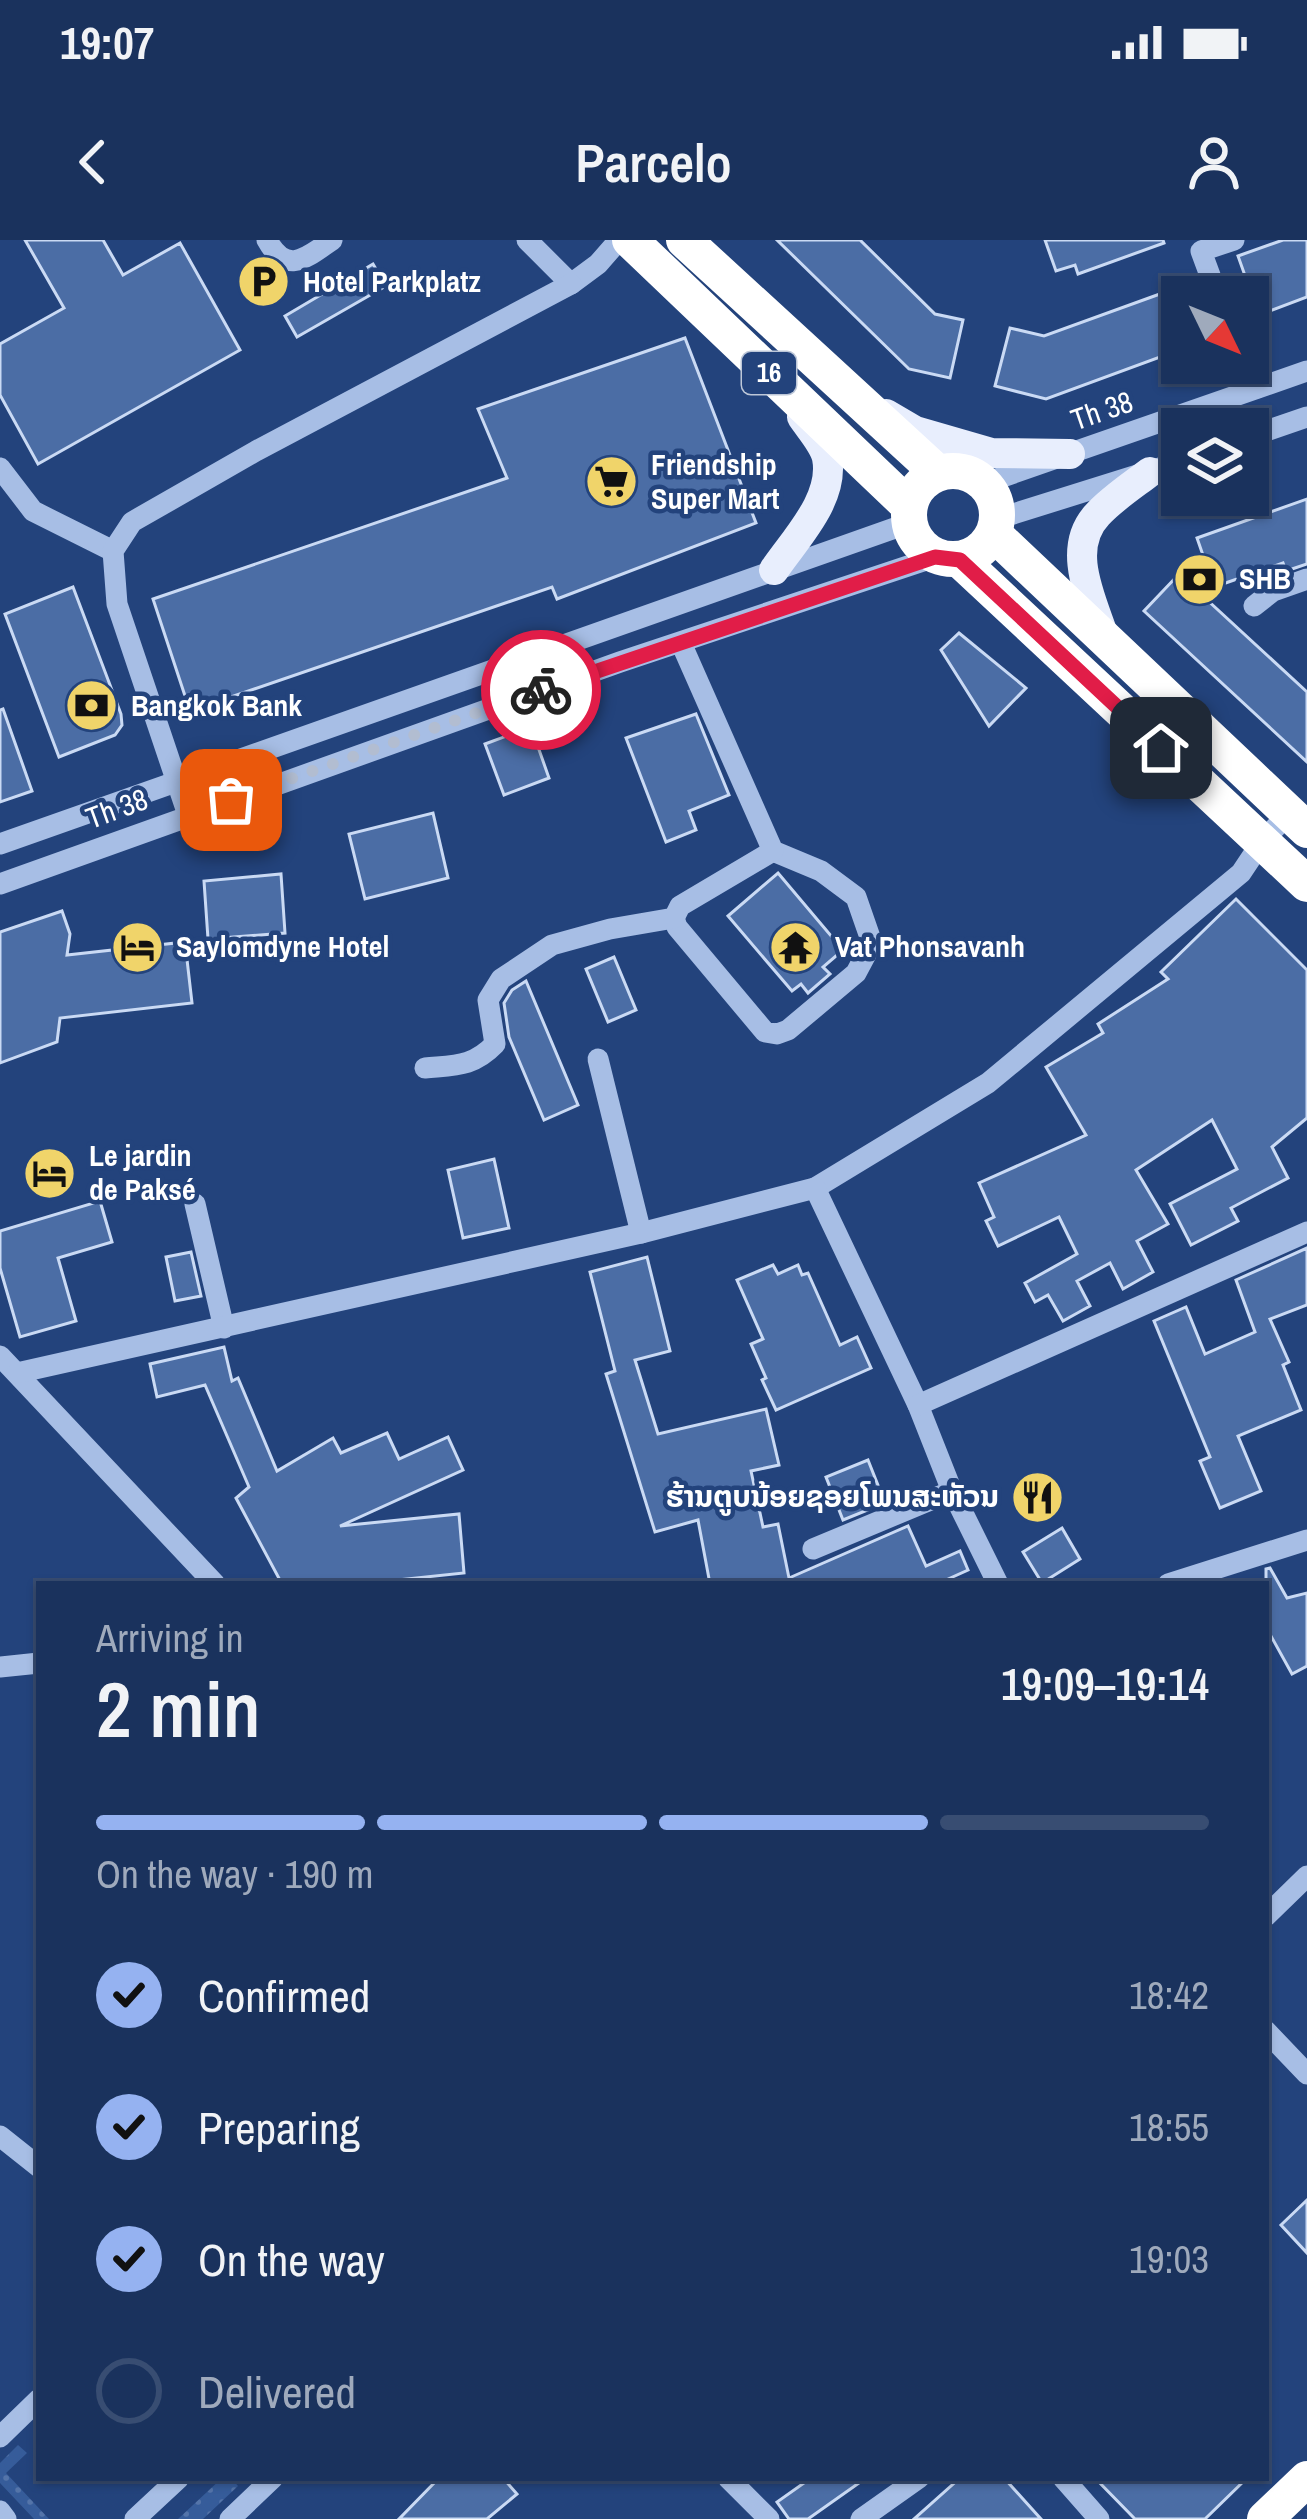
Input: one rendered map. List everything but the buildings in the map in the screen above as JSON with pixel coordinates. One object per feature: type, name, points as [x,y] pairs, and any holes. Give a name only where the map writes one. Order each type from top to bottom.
[{"type":"highway","name":"16","points":[[630,240],[909,514],[914,538],[923,549],[948,558],[1307,884]]},
{"type":"highway","name":"16","points":[[684,240],[938,473]]},
{"type":"highway","points":[[909,514],[920,485],[938,473],[963,472],[985,483],[994,498],[996,527],[980,551],[948,558]]},
{"type":"highway","points":[[996,527],[1105,640],[1298,822]]},
{"type":"highway","points":[[1265,2519],[1307,2479]]},
{"type":"main road","points":[[774,570],[818,506],[827,483],[827,456],[783,386]]},
{"type":"main road","points":[[849,391],[915,431],[956,444],[991,453],[1070,454]]},
{"type":"main road","points":[[1105,640],[1081,566],[1084,539],[1095,516],[1150,472]]},
{"type":"street","points":[[267,240],[286,261],[301,262],[332,240]]},
{"type":"street","points":[[527,240],[571,284]]},
{"type":"street","points":[[188,815],[117,604],[113,551],[132,522],[571,284],[619,240]]},
{"type":"street","points":[[1210,276],[1199,246],[1234,240]]},
{"type":"street","name":"Th 38","points":[[985,483],[1307,371]]},
{"type":"street","points":[[1255,384],[1257,388]]},
{"type":"street","points":[[1269,430],[1307,417]]},
{"type":"street","points":[[0,468],[33,511],[113,551]]},
{"type":"street","points":[[996,527],[1161,468]]},
{"type":"street","name":"Th 38","points":[[0,844],[774,570],[909,514]]},
{"type":"street","name":"Th 38","points":[[0,884],[620,662],[948,558]]},
{"type":"street","points":[[1254,606],[1274,591],[1307,579]]},
{"type":"street","points":[[606,628],[620,662]]},
{"type":"street","points":[[681,643],[773,851],[821,871],[856,897],[872,943],[856,973],[777,1034],[765,1032],[677,928],[674,918],[680,907],[773,851]]},
{"type":"street","points":[[16,1373],[641,1233],[815,1188],[988,1083],[1241,873],[1261,843],[1298,822]]},
{"type":"street","points":[[425,1068],[481,1058],[495,1044],[488,1000],[501,979],[552,945],[674,918]]},
{"type":"street","points":[[598,1059],[641,1233]]},
{"type":"street","points":[[815,1188],[918,1405],[990,1581]]},
{"type":"street","points":[[195,1204],[224,1328]]},
{"type":"street","points":[[918,1405],[1307,1232]]},
{"type":"street","points":[[0,1356],[212,1581]]},
{"type":"street","points":[[813,1549],[952,1492]]},
{"type":"street","points":[[1177,1581],[1307,1540]]},
{"type":"street","points":[[0,1667],[36,1663]]},
{"type":"street","points":[[1269,1913],[1307,1876]]},
{"type":"street","points":[[1269,2035],[1307,2074]]},
{"type":"street","points":[[0,2136],[36,2165]]},
{"type":"street","points":[[0,2437],[36,2402]]},
{"type":"street","points":[[135,2519],[176,2481]]},
{"type":"street","points":[[731,2481],[769,2519]]},
{"type":"street","points":[[861,2519],[915,2481]]},
{"type":"street","points":[[1066,2481],[1099,2519]]},
{"type":"street","points":[[230,2519],[260,2482]]},
{"type":"street","points":[[0,2511],[6,2519]]},
{"type":"shaded area","points":[[18,2445],[27,2453],[6,2473],[49,2519],[34,2519],[0,2483],[0,2463]]},
{"type":"shaded area","points":[[219,2481],[234,2481],[238,2486],[203,2519],[178,2519]]},
{"type":"way so far","points":[[231,800],[541,690]]},
{"type":"place","name":"Hotel Parkplatz","points":[[264,282]]},
{"type":"place","name":"Friendship Super Mart","points":[[612,482]]},
{"type":"place","name":"SHB","points":[[1200,579]]},
{"type":"place","name":"Bangkok Bank","points":[[92,706]]},
{"type":"place","name":"Saylomdyne Hotel","points":[[137,947]]},
{"type":"place","name":"Vat Phonsavanh","points":[[796,947]]},
{"type":"place","name":"Le jardin de Paksé","points":[[50,1173]]},
{"type":"place","name":"ຮ້ານຕູບນ້ອຍຊອຍໂພນສະຫັວນ","points":[[1038,1497]]},
{"type":"route","points":[[541,690],[935,557],[960,560],[1161,748]]}]
